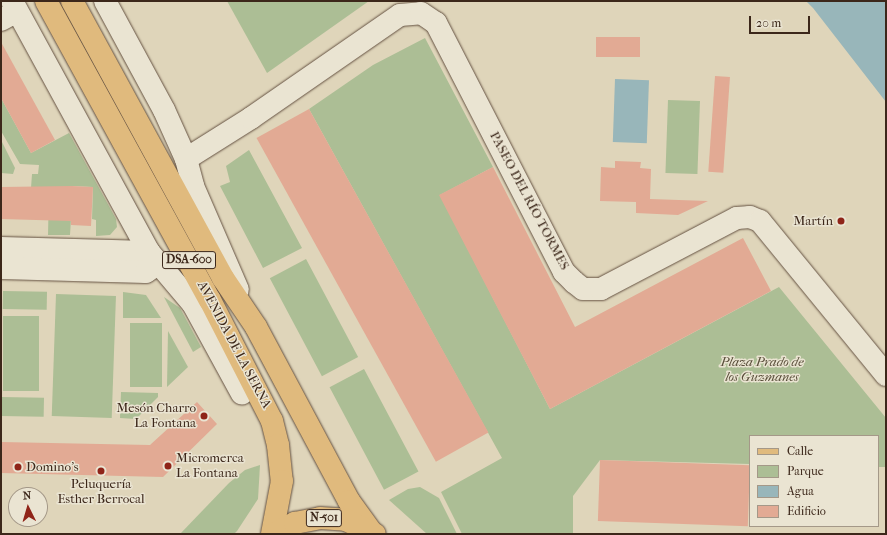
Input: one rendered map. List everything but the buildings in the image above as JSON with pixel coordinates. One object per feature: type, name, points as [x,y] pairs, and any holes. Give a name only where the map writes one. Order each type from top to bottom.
[{"type":"main road","name":"AVENIDA DE LA SERNA","points":[[46,1],[210,300],[272,420],[278,445],[282,481],[273,534]]},
{"type":"main road","name":"AVENIDA DE LA SERNA","points":[[72,1],[223,278],[250,317],[350,502],[372,532]]},
{"type":"main road","name":"N-501","points":[[273,534],[295,523],[320,518],[346,520],[372,532]]},
{"type":"street","name":"AVENIDA DE LA SERNA","points":[[106,1],[164,110],[186,159],[193,186],[250,317]]},
{"type":"street","name":"AVENIDA DE LA SERNA","points":[[10,11],[154,258],[193,304],[242,394]]},
{"type":"street","name":"PASEO DEL RÍO TORMES","points":[[186,159],[251,118],[400,15],[421,13],[436,23],[564,272],[574,282],[583,289],[601,289],[738,218],[750,217],[760,221],[886,375]]},
{"type":"street","points":[[1,248],[154,258],[146,272],[1,268]]},
{"type":"green space","points":[[227,1],[369,1],[267,73]]},
{"type":"green space","name":"Plaza Prado de los Guzmanes","points":[[425,38],[493,167],[440,195],[550,409],[779,287],[886,418],[886,467],[879,467],[879,435],[749,435],[749,464],[600,460],[573,496],[573,534],[462,534],[441,492],[502,458],[309,109],[373,65]]},
{"type":"green space","points":[[1,98],[31,153],[69,133],[116,219],[117,227],[110,235],[96,236],[96,220],[92,219],[93,187],[73,186],[70,235],[48,235],[49,188],[31,188],[32,174],[38,174],[39,165],[20,164],[1,131]]},
{"type":"green space","points":[[668,100],[700,101],[697,174],[665,173]]},
{"type":"green space","points":[[1,140],[15,168],[13,174],[1,173]]},
{"type":"green space","points":[[249,150],[302,248],[263,268],[220,186],[230,182],[226,166]]},
{"type":"green space","points":[[306,259],[358,357],[322,376],[270,278]]},
{"type":"green space","points":[[3,291],[47,292],[47,310],[3,309]]},
{"type":"green space","points":[[123,292],[146,295],[161,318],[123,318]]},
{"type":"green space","points":[[56,294],[116,296],[112,418],[52,416]]},
{"type":"green space","points":[[164,297],[180,308],[201,347],[193,352]]},
{"type":"green space","points":[[3,316],[39,316],[39,391],[3,391]]},
{"type":"green space","points":[[130,323],[162,323],[162,387],[130,387]]},
{"type":"green space","points":[[168,331],[188,367],[167,387]]},
{"type":"green space","points":[[364,369],[418,471],[384,490],[330,387]]},
{"type":"green space","points":[[121,392],[158,393],[158,397],[136,419],[120,418]]},
{"type":"green space","points":[[1,397],[44,398],[44,417],[1,416]]},
{"type":"green space","points":[[260,465],[258,499],[234,534],[180,534],[229,483],[245,470]]},
{"type":"green space","points":[[420,487],[439,498],[457,534],[427,534],[389,500],[408,489]]},
{"type":"water","points":[[806,1],[886,1],[886,102],[813,8]]},
{"type":"water","points":[[615,79],[649,80],[647,143],[613,142]]},
{"type":"place","name":"Martín","points":[[841,221]]},
{"type":"place","name":"Mesón Charro La Fontana","points":[[204,416]]},
{"type":"place","name":"Micromerca La Fontana","points":[[168,466]]},
{"type":"place","name":"Domino's","points":[[18,467]]},
{"type":"place","name":"Peluquería Esther Berrocal","points":[[101,471]]}]
